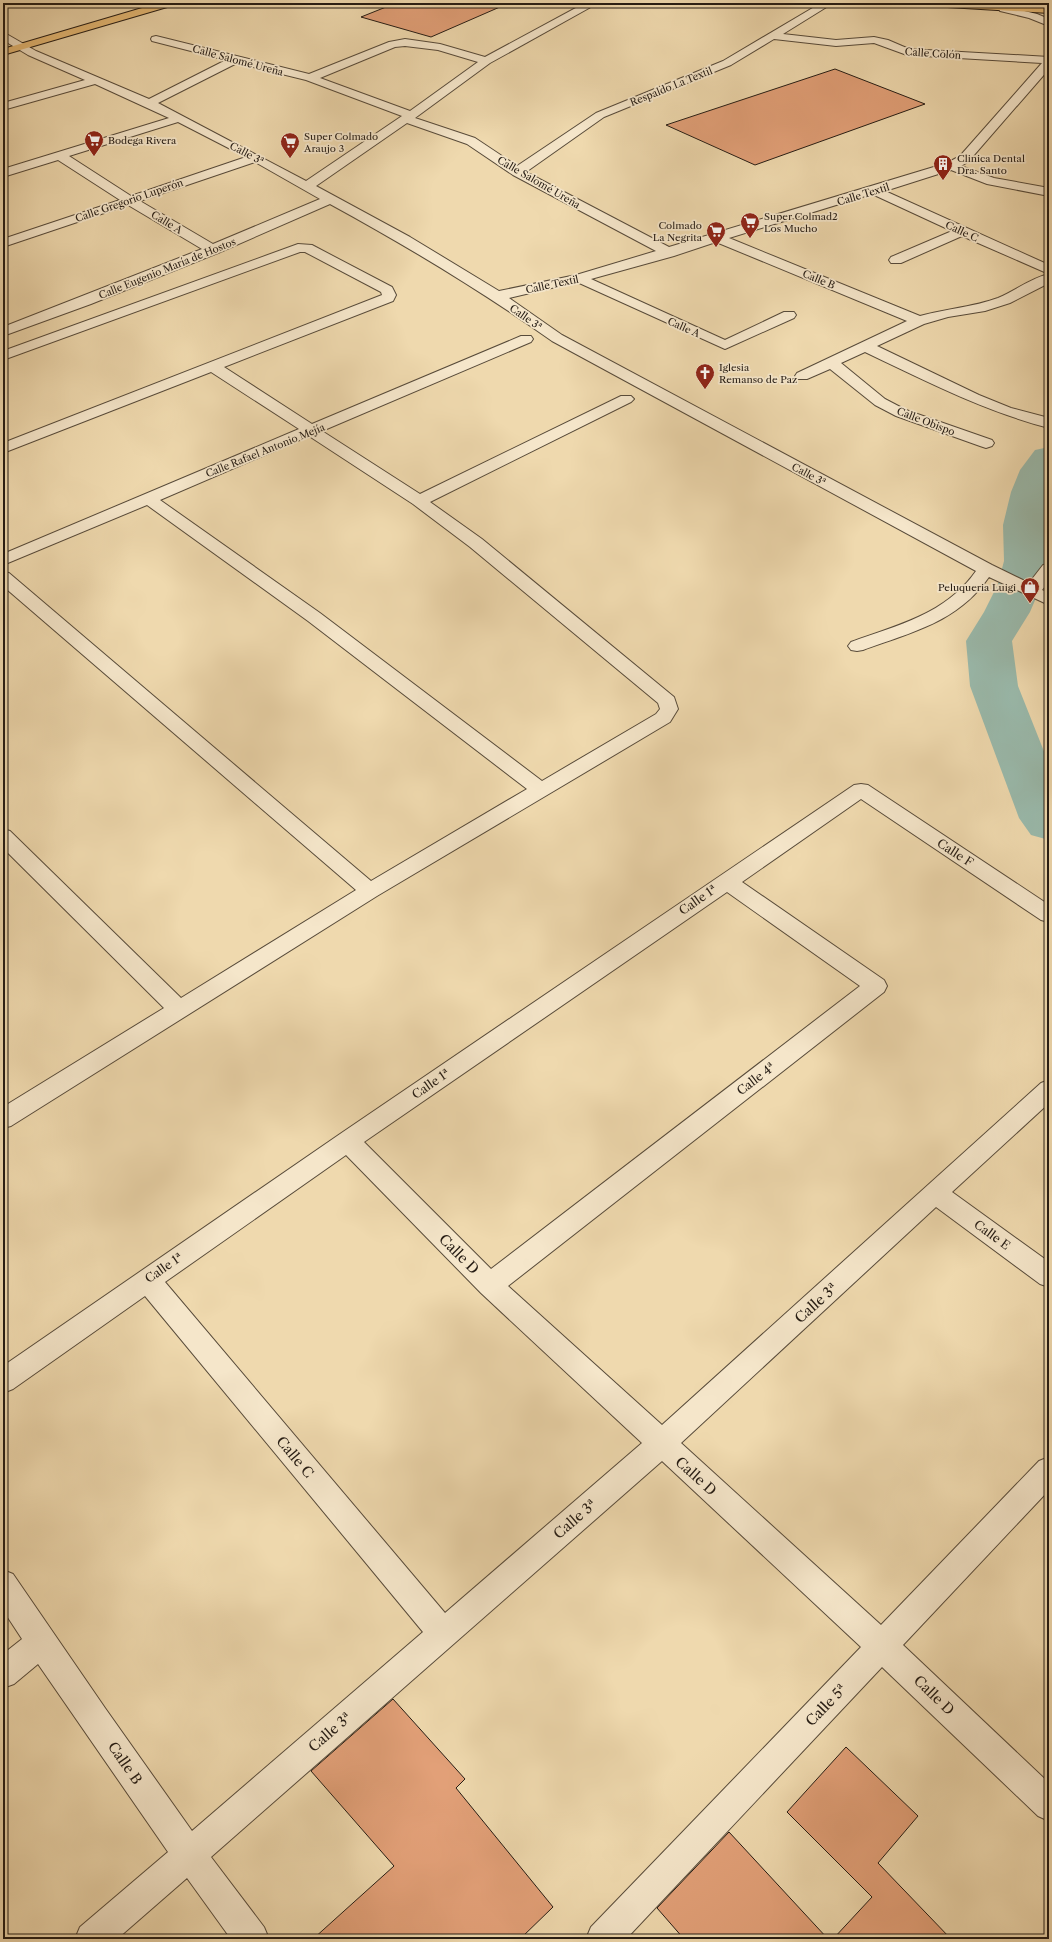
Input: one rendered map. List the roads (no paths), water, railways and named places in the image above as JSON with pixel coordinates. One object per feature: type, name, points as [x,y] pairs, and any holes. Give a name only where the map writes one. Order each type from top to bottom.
[{"type":"main road","points":[[3,52],[170,3]]},
{"type":"main road","points":[[931,3],[1004,9],[1049,10]]},
{"type":"street","points":[[307,186],[408,117],[486,61],[593,3]]},
{"type":"street","name":"Respaldo La Textil","points":[[517,172],[600,115],[727,63],[828,3]]},
{"type":"street","points":[[1004,9],[1033,16],[1049,23]]},
{"type":"street","name":"Calle 3ª","points":[[3,35],[24,46],[32,53],[149,103],[256,158],[404,240],[496,296],[557,338],[991,572],[1049,600]]},
{"type":"street","name":"Calle Colón","points":[[772,36],[836,43],[874,40],[884,42],[907,52],[1049,61]]},
{"type":"street","name":"Calle Salomé Ureña","points":[[156,38],[310,78],[472,141],[517,172],[669,253]]},
{"type":"street","points":[[310,78],[393,44],[404,42],[415,41],[429,44],[486,61]]},
{"type":"street","points":[[149,103],[236,59]]},
{"type":"street","name":"Calle Textil","points":[[496,296],[579,278],[669,253],[875,191],[951,166],[964,159],[1049,61]]},
{"type":"street","points":[[3,107],[96,80]]},
{"type":"street","points":[[3,173],[180,118]]},
{"type":"street","name":"Calle A","points":[[60,156],[128,200],[213,250]]},
{"type":"street","name":"Calle Gregorio Luperón","points":[[3,243],[256,158]]},
{"type":"street","points":[[951,166],[991,181],[1049,192]]},
{"type":"street","name":"Calle C","points":[[875,191],[1049,270]]},
{"type":"street","name":"Calle Eugenio María de Hostos","points":[[3,332],[77,305],[213,250],[330,199]]},
{"type":"street","points":[[896,260],[962,231]]},
{"type":"street","name":"Calle B","points":[[718,238],[919,321]]},
{"type":"street","points":[[3,356],[293,248],[307,248],[388,292],[388,298],[3,448]]},
{"type":"street","name":"Calle A","points":[[579,278],[725,345],[789,315]]},
{"type":"street","points":[[802,376],[867,347],[919,321],[946,313],[985,307],[1005,300],[1049,278]]},
{"type":"street","name":"Calle Rafael Antonio Mejía","points":[[3,560],[526,339]]},
{"type":"street","points":[[867,347],[974,398],[1006,411],[1049,423]]},
{"type":"street","name":"Calle Obispo","points":[[832,363],[880,402],[901,413],[986,444]]},
{"type":"street","points":[[3,1119],[370,891],[663,718],[669,709],[666,701],[476,543],[419,501],[212,366]]},
{"type":"street","points":[[419,501],[626,399]]},
{"type":"street","points":[[147,498],[314,617],[541,790]]},
{"type":"street","points":[[1032,591],[1049,569]]},
{"type":"street","points":[[857,646],[940,612],[961,600],[975,585],[991,572]]},
{"type":"street","points":[[3,578],[370,891]]},
{"type":"street","name":"Calle 1ª","points":[[3,1381],[348,1141],[860,790]]},
{"type":"street","name":"Calle F","points":[[860,790],[1049,915]]},
{"type":"street","points":[[3,836],[179,1009]]},
{"type":"street","name":"Calle 4ª","points":[[490,1285],[876,986],[726,881]]},
{"type":"street","name":"Calle 3ª","points":[[92,1939],[661,1444],[1049,1089]]},
{"type":"street","name":"Calle D","points":[[348,1141],[490,1285],[882,1646],[1049,1805]]},
{"type":"street","name":"Calle E","points":[[935,1193],[1049,1276]]},
{"type":"street","name":"Calle C","points":[[147,1280],[443,1633]]},
{"type":"street","name":"Calle 5ª","points":[[603,1939],[1049,1470]]},
{"type":"street","name":"Calle B","points":[[3,1584],[41,1643],[189,1855],[252,1939]]},
{"type":"street","points":[[3,1673],[41,1643]]},
{"type":"waterway","points":[[1049,459],[1040,470],[1032,492],[1024,525],[1026,561],[1020,584],[1007,612],[989,641],[994,686],[1045,818],[1049,823]]},
{"type":"place","name":"Bodega Rivera","points":[[94,157]]},
{"type":"place","name":"Super Colmado Araujo 3","points":[[290,159]]},
{"type":"place","name":"Clinica Dental Dra. Santo","points":[[943,181]]},
{"type":"place","name":"Super Colmad2 Los Mucho","points":[[750,239]]},
{"type":"place","name":"Colmado La Negrita","points":[[716,248]]},
{"type":"place","name":"Iglesia Remanso de Paz","points":[[705,390]]},
{"type":"place","name":"Peluqueria Luigi","points":[[1030,604]]}]
